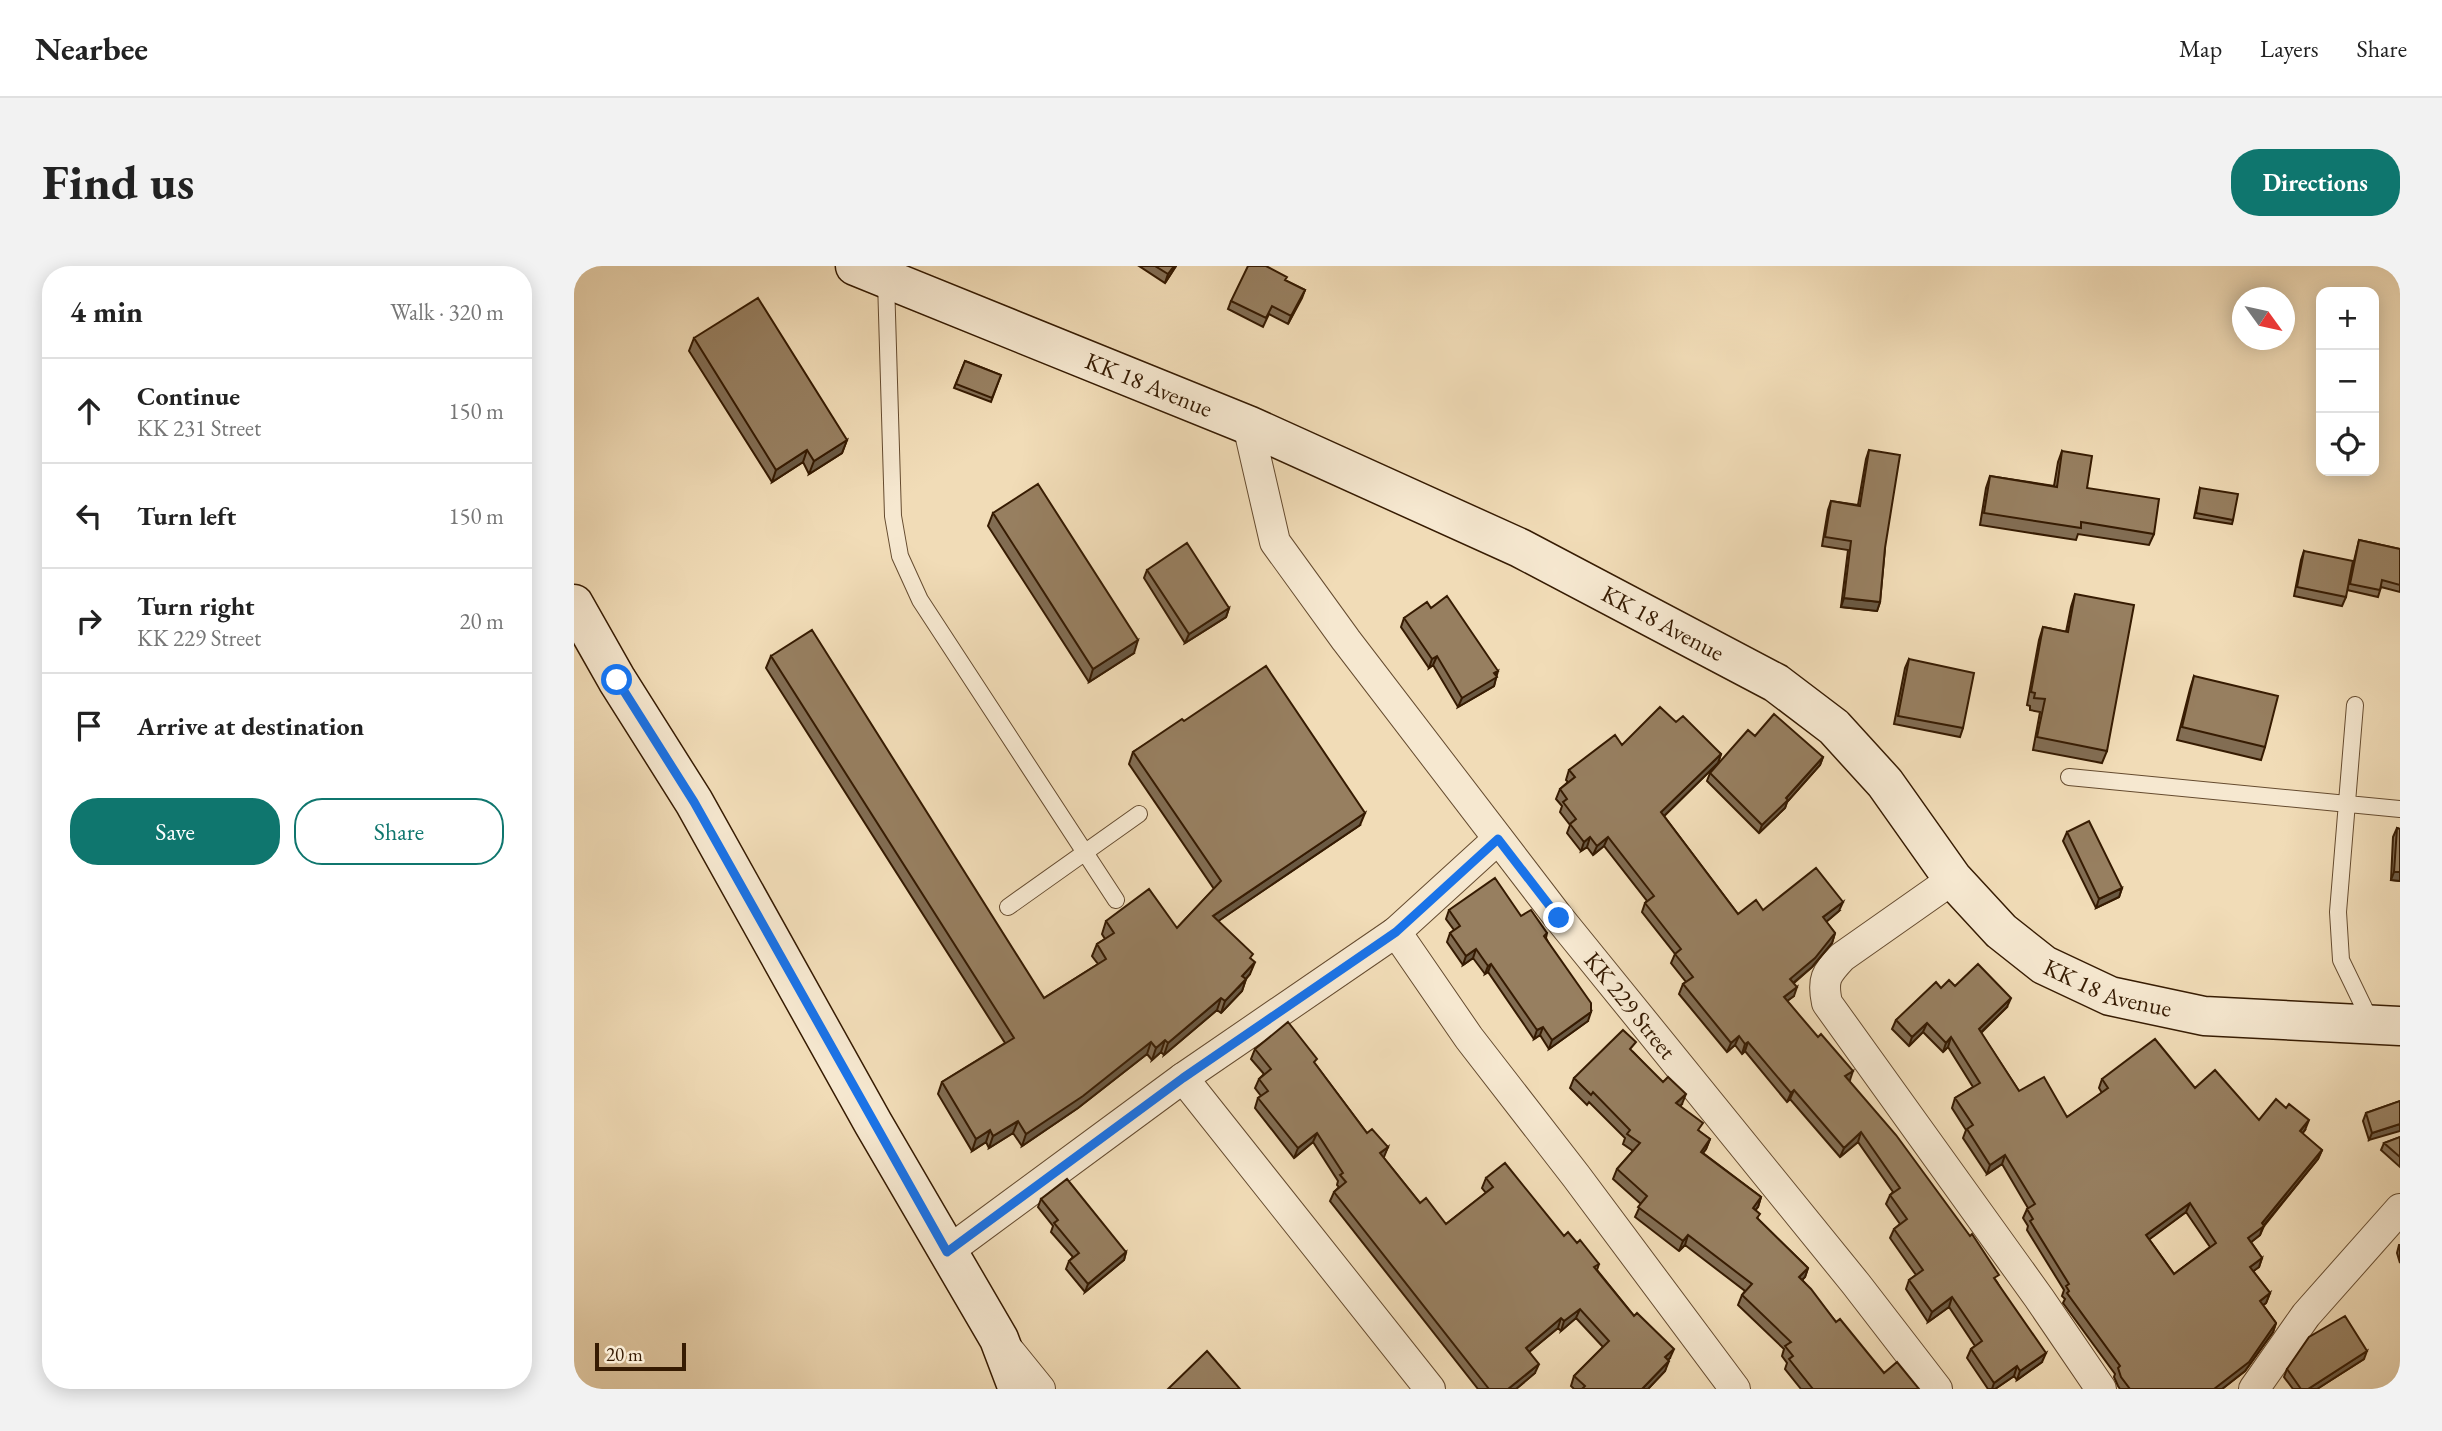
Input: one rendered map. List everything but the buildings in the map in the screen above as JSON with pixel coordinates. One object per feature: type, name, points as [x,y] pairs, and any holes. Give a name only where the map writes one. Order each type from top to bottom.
[{"type":"main road","name":"KK 18 Avenue","points":[[871,272],[1248,425],[1520,548],[1776,683],[1843,736],[1885,783],[1953,879],[2001,931],[2044,965],[2110,996],[2204,1016],[2386,1025]]},
{"type":"main road","points":[[574,604],[617,680],[694,802],[947,1252],[999,1339],[1018,1389]]},
{"type":"street","name":"KK 229 Street","points":[[1248,425],[1275,542],[1498,839],[1856,1284],[1937,1389]]},
{"type":"street","points":[[947,1252],[1183,1078],[1396,932],[1498,839]]},
{"type":"street","points":[[1953,879],[1842,957],[1828,972],[1824,987],[1827,1003],[2039,1298],[2101,1389]]},
{"type":"street","points":[[1396,932],[1469,1038],[1576,1175],[1735,1389]]},
{"type":"street","points":[[1183,1078],[1430,1389]]},
{"type":"street","points":[[2254,1389],[2306,1315],[2400,1209]]},
{"type":"street","points":[[999,1339],[1040,1389]]},
{"type":"lane","points":[[871,272],[893,516],[900,556],[920,600],[1116,900]]},
{"type":"lane","points":[[2356,705],[2337,912],[2341,960],[2386,1025]]},
{"type":"lane","points":[[2069,777],[2400,808]]},
{"type":"lane","points":[[1008,907],[1139,814]]},
{"type":"route","points":[[617,680],[694,802],[947,1252],[1183,1078],[1396,932],[1498,839],[1559,918]]}]
